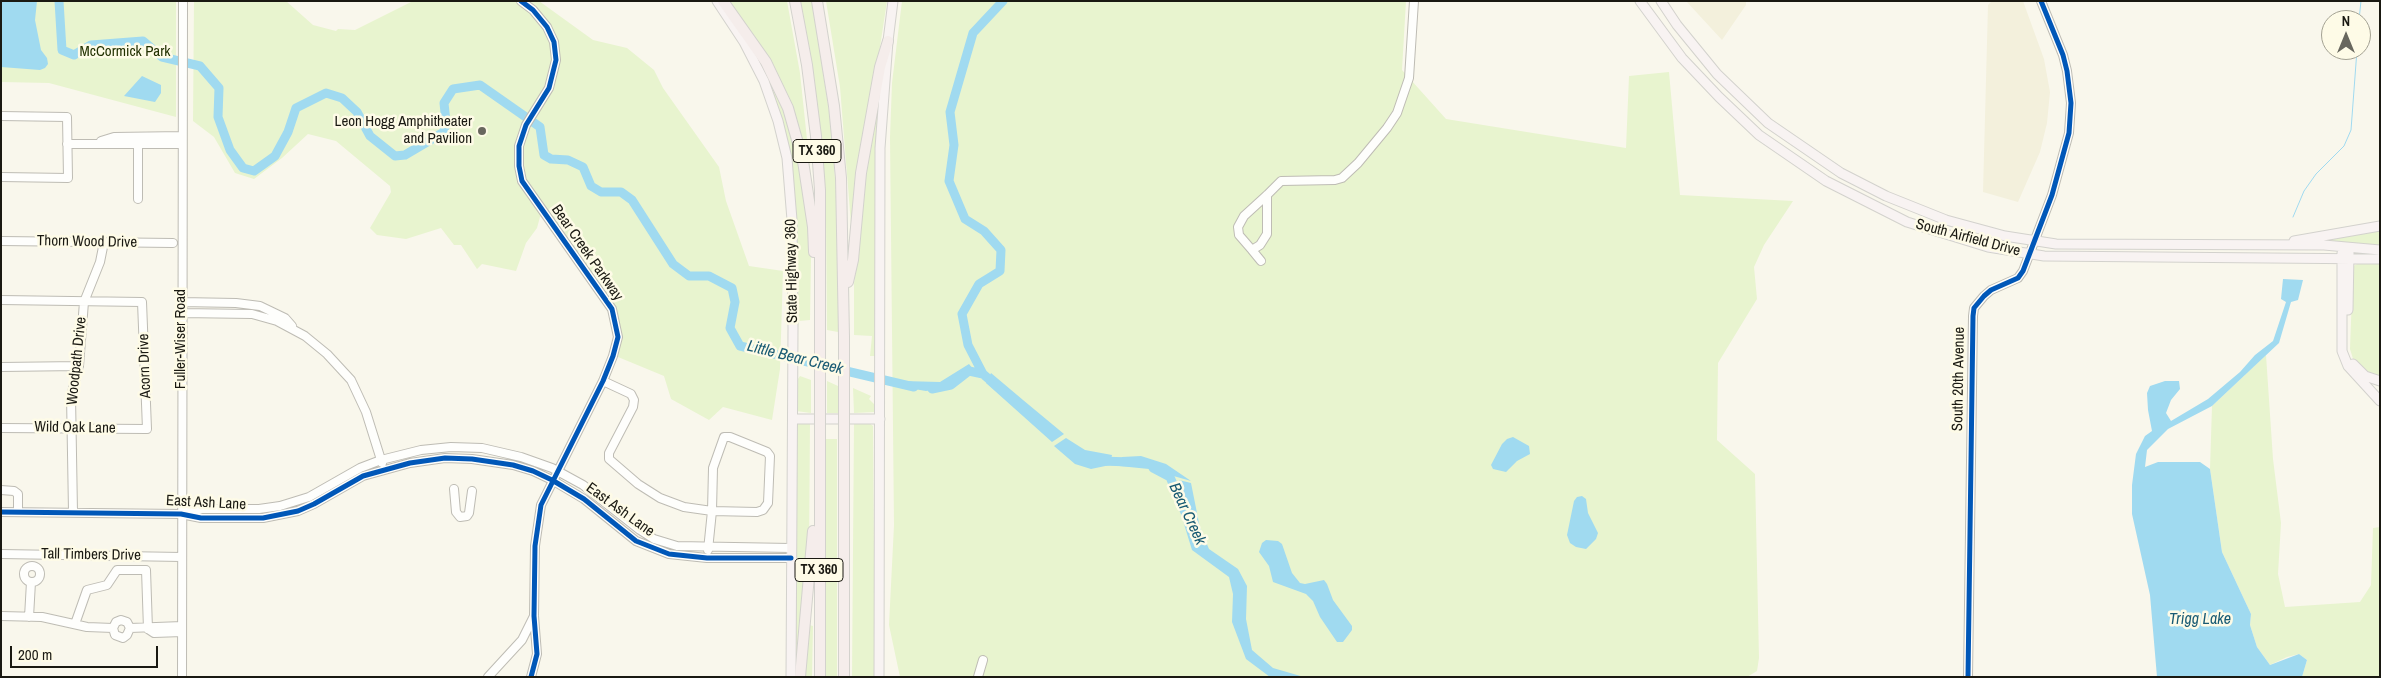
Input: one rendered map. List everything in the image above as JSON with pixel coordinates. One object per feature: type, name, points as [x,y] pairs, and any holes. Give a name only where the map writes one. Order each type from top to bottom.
[{"type":"highway","points":[[723,1],[766,62],[788,108],[797,135],[808,188],[813,227],[815,289],[820,302]]},
{"type":"highway","name":"TX 360","points":[[795,1],[807,65],[817,145],[820,190],[820,677]]},
{"type":"highway","name":"TX 360","points":[[817,1],[829,70],[838,142],[845,300],[844,677]]},
{"type":"highway","points":[[845,300],[853,260],[860,173],[880,68],[888,41]]},
{"type":"highway","points":[[800,677],[811,563],[814,482],[820,463]]},
{"type":"main road","name":"State Highway 360","points":[[718,1],[744,42],[764,81],[784,142],[791,203],[793,329],[791,677]]},
{"type":"main road","points":[[879,677],[880,148],[893,1]]},
{"type":"main road","name":"South Airfield Drive","points":[[1640,1],[1669,41],[1713,91],[1759,135],[1813,174],[1878,209],[1907,222],[1988,247],[2030,255],[2068,258],[2380,259]]},
{"type":"main road","name":"South Airfield Drive","points":[[1661,1],[1682,31],[1717,74],[1768,123],[1828,166],[1886,196],[1946,220],[2035,242],[2068,244],[2346,246],[2380,250]]},
{"type":"main road","points":[[1669,41],[1682,31]]},
{"type":"main road","points":[[2262,245],[2380,226]]},
{"type":"main road","points":[[2346,246],[2348,350],[2354,365],[2359,371],[2365,376],[2380,381]]},
{"type":"main road","points":[[2346,258],[2342,351],[2348,366],[2380,401]]},
{"type":"main road","points":[[793,419],[880,419]]},
{"type":"street","name":"Fuller-Wiser Road","points":[[182,677],[181,302],[183,1]]},
{"type":"street","name":"Bear Creek Parkway","points":[[520,1],[533,10],[543,21],[554,42],[556,60],[552,82],[526,125],[518,156],[522,181],[593,280],[615,316],[618,337],[613,356],[602,381],[541,505],[536,527],[534,616],[537,654],[531,677]]},
{"type":"street","points":[[1261,261],[1239,236],[1238,227],[1244,216],[1281,181],[1335,180],[1342,178],[1358,163],[1397,113],[1409,78],[1414,1]]},
{"type":"street","name":"South 20th Avenue","points":[[1968,677],[1974,308],[1991,290],[2018,278],[2023,271],[2035,242],[2066,146],[2071,103],[2064,55],[2041,1]]},
{"type":"street","points":[[1,116],[67,117],[68,178],[1,177]]},
{"type":"street","points":[[67,144],[99,142],[114,137],[138,140],[182,140]]},
{"type":"street","points":[[138,140],[138,199]]},
{"type":"street","points":[[1252,250],[1260,244],[1266,234],[1267,195]]},
{"type":"street","name":"Thorn Wood Drive","points":[[1,241],[173,243]]},
{"type":"street","name":"Woodpath Drive","points":[[74,512],[71,396],[79,366],[84,302],[100,262],[104,242]]},
{"type":"street","points":[[1,300],[84,302]]},
{"type":"street","name":"Acorn Drive","points":[[84,302],[143,303],[147,429]]},
{"type":"street","points":[[181,302],[236,302],[260,306],[285,318],[295,329],[327,354],[352,380],[366,412],[385,470]]},
{"type":"street","points":[[181,313],[252,314],[295,329]]},
{"type":"street","points":[[1,367],[79,366]]},
{"type":"street","points":[[602,381],[631,394],[634,400],[633,407],[609,453],[609,459],[638,484],[660,498],[684,507],[712,511],[756,512],[763,510],[768,503],[770,456],[767,452],[724,437],[713,468],[712,511],[707,558]]},
{"type":"street","name":"Wild Oak Lane","points":[[1,428],[147,429]]},
{"type":"street","name":"East Ash Lane","points":[[313,500],[360,468],[381,460],[421,450],[451,447],[482,448],[529,459],[576,480],[654,539],[677,546],[791,548]]},
{"type":"street","name":"East Ash Lane","points":[[1,512],[182,514],[202,509],[266,509],[313,500],[363,476],[410,463],[445,458],[472,459],[513,465],[533,471],[569,488],[597,509],[617,528],[648,547],[683,557],[792,558]]},
{"type":"street","points":[[454,489],[456,512],[460,517],[464,517],[469,513],[472,491]]},
{"type":"street","points":[[1,490],[14,491],[18,494],[18,512]]},
{"type":"street","points":[[597,509],[604,501]]},
{"type":"street","name":"Tall Timbers Drive","points":[[1,554],[182,557]]},
{"type":"street","points":[[75,624],[87,590],[106,585],[115,571],[119,569],[146,570],[148,628]]},
{"type":"street","points":[[29,617],[31,582]]},
{"type":"street","points":[[1,616],[51,619],[88,628],[113,628]]},
{"type":"street","name":"Bear Creek Parkway","points":[[488,677],[522,640],[534,616]]},
{"type":"street","points":[[121,620],[127,622],[130,628],[128,635],[120,638],[115,635],[113,628],[121,620]]},
{"type":"street","points":[[130,628],[148,628],[154,633],[182,628]]},
{"type":"street","points":[[978,677],[983,660]]},
{"type":"shaded area","points":[[1686,1],[1746,1],[1746,5],[1722,40]]},
{"type":"shaded area","points":[[1992,1],[2023,1],[2044,59],[2050,92],[2047,123],[2040,152],[2018,202],[1983,192],[1988,5]]},
{"type":"green space","name":"McCormick Park","points":[[1,1],[176,1],[176,117],[49,83],[1,82]]},
{"type":"green space","points":[[194,1],[286,1],[313,25],[336,31],[338,29],[355,30],[413,1],[539,1],[593,40],[627,48],[654,70],[663,88],[719,167],[726,201],[749,266],[783,271],[780,369],[772,420],[723,407],[709,420],[671,399],[664,376],[618,357],[620,337],[616,309],[547,211],[540,217],[537,228],[526,243],[516,271],[482,264],[477,269],[461,245],[454,245],[441,228],[406,239],[377,235],[370,228],[391,192],[390,186],[336,141],[308,134],[282,158],[254,179],[235,173],[214,137],[193,121]]},
{"type":"green space","points":[[725,1],[787,1],[800,73],[812,187],[810,187],[791,108]]},
{"type":"green space","points":[[800,1],[812,1],[831,124],[838,219],[838,332],[827,330],[826,219],[820,125]]},
{"type":"green space","points":[[826,1],[887,1],[853,224],[851,224],[840,87]]},
{"type":"green space","points":[[902,1],[1406,1],[1402,70],[1446,119],[1626,148],[1629,76],[1669,72],[1680,195],[1793,201],[1764,245],[1754,267],[1757,299],[1718,363],[1717,440],[1755,474],[1759,658],[1757,671],[1747,677],[900,677],[889,625],[894,525],[890,137],[892,83]]},
{"type":"green space","points":[[748,43],[754,49],[779,97],[798,150],[809,225],[811,258],[810,320],[799,321],[798,329],[795,329],[782,122],[773,92]]},
{"type":"green space","points":[[876,115],[879,115],[876,356],[870,356],[872,336],[854,335],[854,284],[859,208]]},
{"type":"green space","points":[[2380,228],[2380,246],[2312,241]]},
{"type":"green space","points":[[2360,263],[2380,264],[2380,379],[2371,377],[2354,362],[2350,349],[2353,266]]},
{"type":"green space","points":[[2266,355],[2273,459],[2281,523],[2278,574],[2285,607],[2360,602],[2371,585],[2373,528],[2380,527],[2380,677],[2302,677],[2307,660],[2299,654],[2270,665],[2257,647],[2250,625],[2251,614],[2222,552],[2210,469],[2212,406]]},
{"type":"green space","points":[[800,376],[811,380],[811,413],[796,411],[795,383]]},
{"type":"green space","points":[[827,381],[838,386],[838,413],[827,413]]},
{"type":"green space","points":[[853,388],[871,396],[869,399],[875,405],[875,412],[854,413]]},
{"type":"green space","points":[[810,422],[809,551],[797,677],[794,677],[795,426],[797,423]]},
{"type":"green space","points":[[854,422],[868,422],[873,426],[875,677],[852,677]]},
{"type":"green space","points":[[826,439],[837,439],[837,677],[826,677]]},
{"type":"green space","points":[[809,625],[813,626],[812,677],[803,677]]},
{"type":"water","points":[[1,1],[37,1],[35,20],[41,50],[47,58],[48,64],[45,68],[40,70],[1,67]]},
{"type":"water","points":[[142,76],[161,85],[161,93],[155,102],[124,96]]},
{"type":"water","name":"Trigg Lake","points":[[2283,279],[2303,280],[2298,300],[2291,302],[2279,343],[2212,406],[2168,429],[2147,450],[2145,467],[2158,462],[2200,462],[2210,469],[2222,552],[2251,614],[2250,625],[2257,647],[2270,665],[2299,654],[2307,660],[2302,677],[2157,677],[2150,595],[2132,514],[2132,485],[2136,454],[2145,436],[2152,431],[2147,393],[2150,386],[2165,381],[2179,381],[2180,389],[2171,400],[2166,413],[2171,421],[2208,399],[2240,372],[2255,355],[2273,341],[2286,302],[2281,299]]},
{"type":"water","points":[[969,364],[973,369],[939,389],[926,391],[902,387],[903,381],[940,382]]},
{"type":"water","points":[[991,373],[1064,434],[1052,442],[986,383]]},
{"type":"water","points":[[1513,437],[1529,446],[1530,454],[1517,461],[1506,472],[1493,469],[1491,465],[1502,444],[1507,439]]},
{"type":"water","points":[[1066,438],[1085,450],[1112,455],[1110,465],[1091,469],[1075,464],[1054,446]]},
{"type":"water","points":[[1141,456],[1166,464],[1191,481],[1149,469],[1119,466],[1122,457]]},
{"type":"water","points":[[1179,480],[1191,483],[1200,528],[1209,549],[1238,569],[1247,586],[1246,619],[1252,650],[1273,668],[1304,677],[1270,677],[1246,659],[1232,622],[1233,594],[1229,577],[1192,550],[1184,524]]},
{"type":"water","points":[[1582,496],[1586,499],[1588,513],[1598,533],[1596,539],[1586,549],[1576,547],[1570,543],[1567,535],[1574,501],[1577,497]]},
{"type":"water","points":[[1266,540],[1278,541],[1282,544],[1292,573],[1300,583],[1305,584],[1324,580],[1333,600],[1352,626],[1352,630],[1343,642],[1337,642],[1320,617],[1313,601],[1306,594],[1273,582],[1269,566],[1259,552],[1262,543]]},
{"type":"waterway","name":"Little Bear Creek","points":[[59,1],[62,50],[74,55],[91,45],[143,41],[162,57],[200,66],[219,88],[218,117],[230,150],[243,168],[254,171],[275,156],[288,132],[296,108],[326,93],[342,98],[357,112],[370,136],[395,156],[405,155],[444,132],[446,122],[444,103],[453,89],[480,85],[540,127],[544,155],[551,159],[568,160],[583,167],[591,186],[601,192],[621,192],[632,200],[673,264],[689,276],[709,276],[732,288],[735,302],[730,328],[740,346],[914,387]]},
{"type":"waterway","points":[[997,386],[983,374],[968,345],[962,314],[979,284],[1000,271],[1001,250],[984,231],[965,219],[949,181],[954,145],[950,112],[973,33],[1003,1]]},
{"type":"waterway","points":[[2360,10],[2361,1]]},
{"type":"waterway","points":[[2293,217],[2304,191],[2316,174],[2344,146],[2351,130],[2356,60]]},
{"type":"waterway","name":"Little Bear Creek","points":[[932,389],[951,385],[969,371],[983,374]]},
{"type":"waterway","name":"Bear Creek","points":[[1100,461],[1132,462]]},
{"type":"waterway","name":"Bear Creek","points":[[1153,468],[1170,477],[1187,517]]},
{"type":"cycle path","points":[[521,1],[533,10],[547,27],[554,42],[556,60],[549,88],[526,125],[519,146],[519,166],[522,181],[612,309],[618,337],[603,381],[541,505],[535,546],[534,616],[537,654],[531,677]]},
{"type":"cycle path","points":[[1968,677],[1974,308],[1991,290],[2018,278],[2023,271],[2052,195],[2069,133],[2071,103],[2067,71],[2063,55],[2041,1]]},
{"type":"cycle path","points":[[1,512],[181,514],[201,518],[263,518],[298,511],[363,476],[410,463],[445,458],[472,459],[513,465],[533,471],[552,480],[584,499],[636,541],[669,554],[707,558],[791,558]]},
{"type":"place","name":"Leon Hogg Amphitheater and Pavilion","points":[[482,131]]}]
